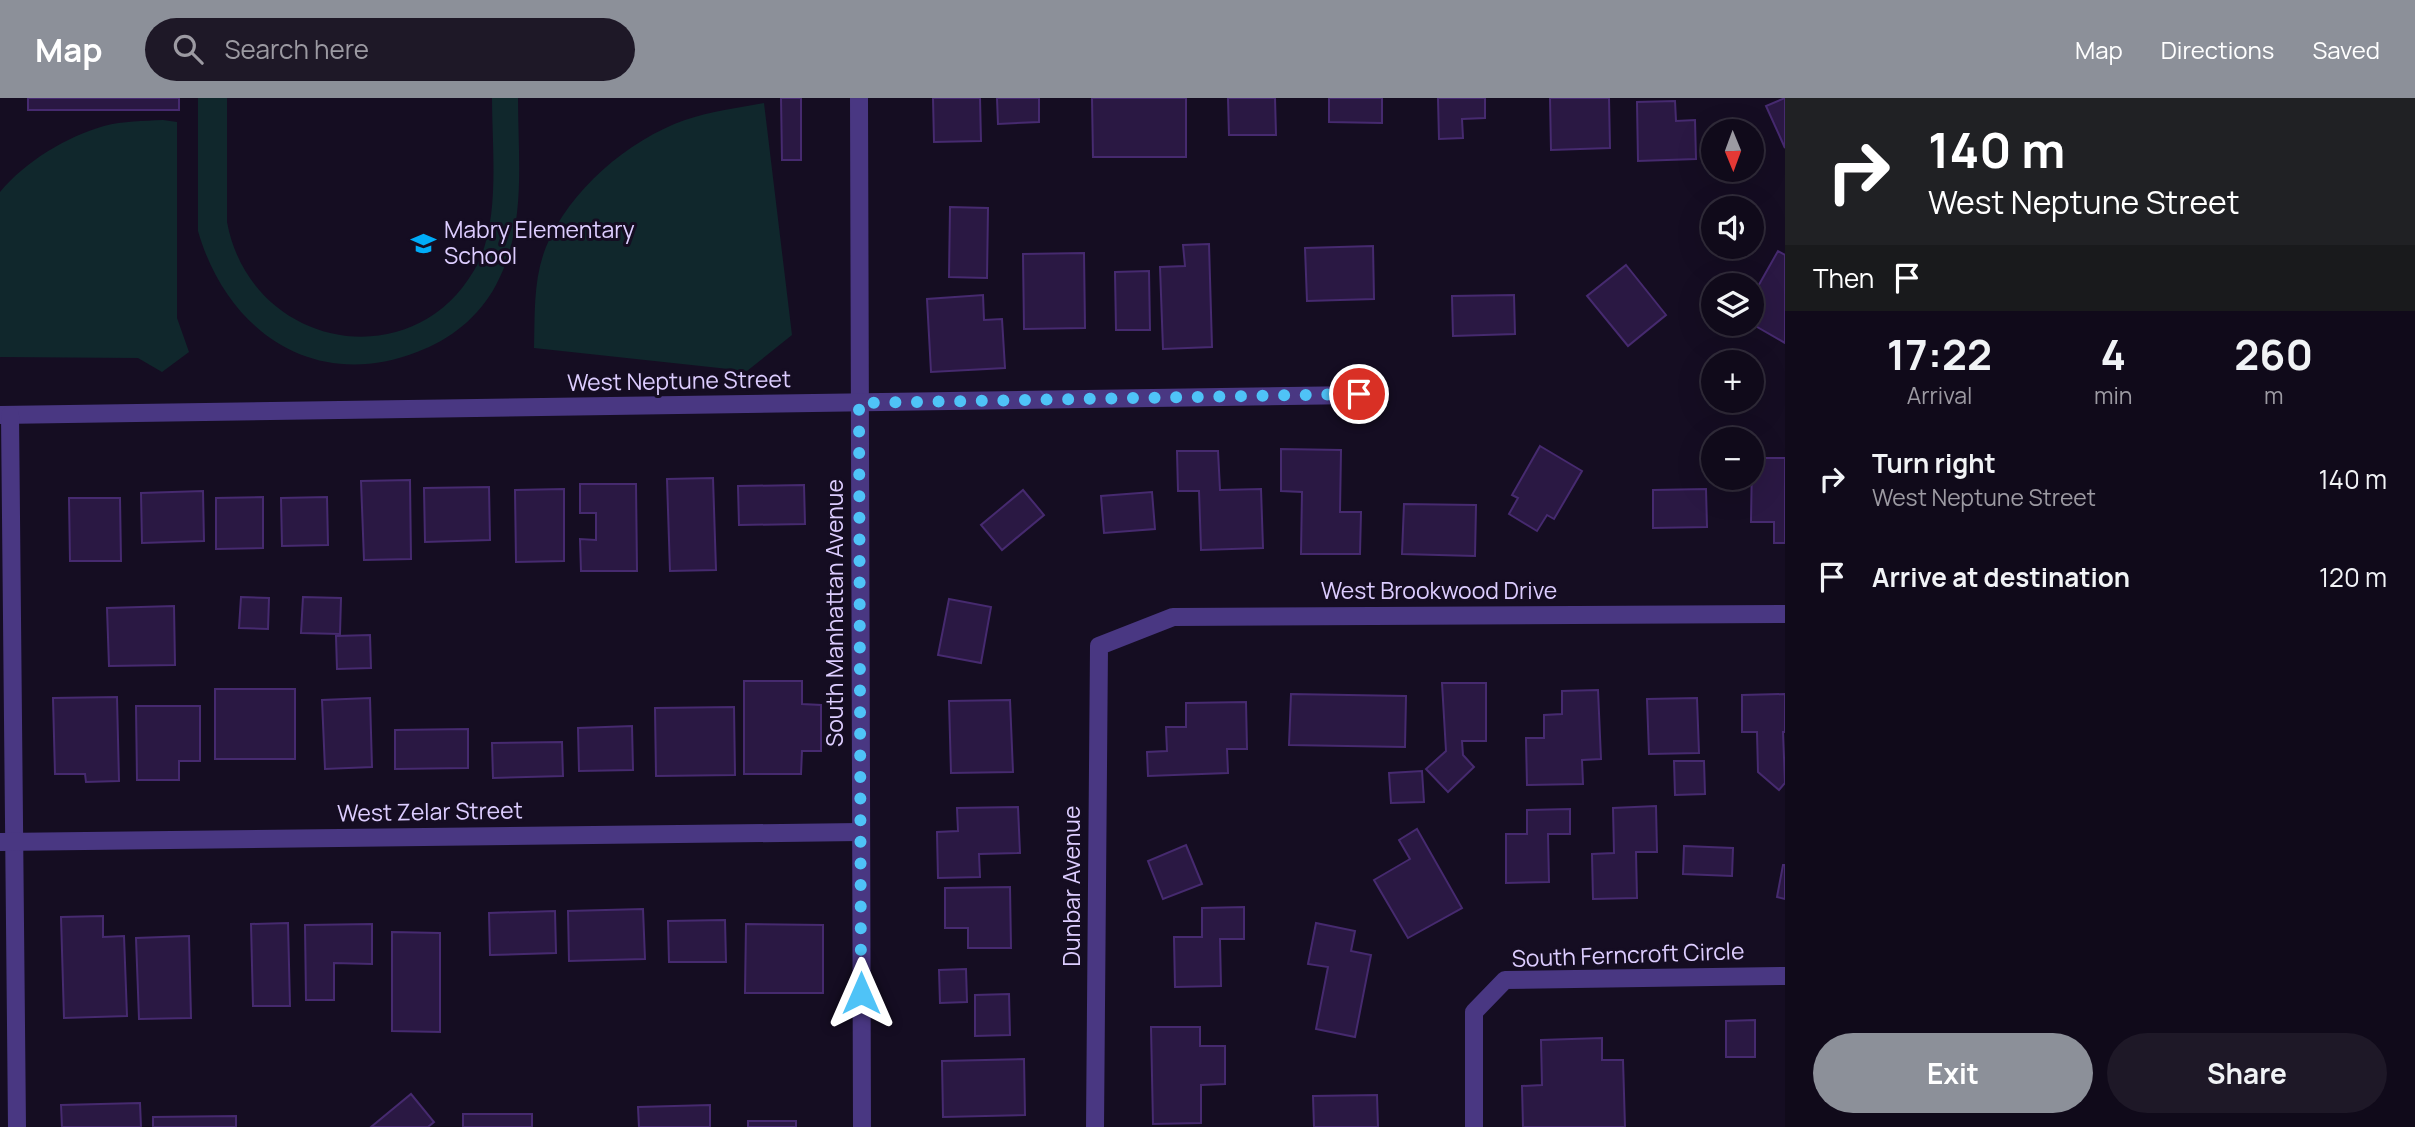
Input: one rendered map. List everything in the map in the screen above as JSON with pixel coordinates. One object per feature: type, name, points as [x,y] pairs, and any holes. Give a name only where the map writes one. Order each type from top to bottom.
[{"type":"street","name":"South Manhattan Avenue","points":[[859,98],[862,1127]]},
{"type":"street","name":"West Neptune Street","points":[[5,415],[1359,394]]},
{"type":"street","points":[[5,415],[7,842],[17,1127]]},
{"type":"street","name":"West Brookwood Drive","points":[[1098,646],[1173,617],[1785,614]]},
{"type":"street","name":"Dunbar Avenue","points":[[1095,1127],[1098,646]]},
{"type":"street","name":"West Zelar Street","points":[[7,842],[860,832]]},
{"type":"street","name":"South Ferncroft Circle","points":[[1474,1127],[1474,1012],[1505,980],[1785,976]]},
{"type":"green space","points":[[198,98],[227,98],[227,222],[242,266],[268,299],[302,323],[340,335],[380,335],[418,324],[452,299],[479,261],[486,243],[492,203],[492,98],[518,98],[517,217],[506,263],[489,297],[472,317],[441,341],[417,352],[379,362],[344,364],[311,358],[280,344],[253,324],[230,298],[212,267],[198,231]]},
{"type":"green space","points":[[764,103],[792,335],[747,371],[534,348],[536,297],[542,259],[556,226],[585,187],[622,154],[664,129],[705,114]]},
{"type":"green space","points":[[163,120],[177,122],[177,318],[189,352],[162,372],[138,358],[0,357],[0,192],[34,160],[75,137],[111,124]]},
{"type":"building","points":[[28,98],[179,98],[179,110],[28,110]]},
{"type":"building","points":[[781,98],[801,98],[801,160],[782,160]]},
{"type":"building","points":[[933,98],[980,98],[981,141],[934,142]]},
{"type":"building","points":[[997,98],[1039,98],[1039,122],[998,124]]},
{"type":"building","points":[[1092,98],[1186,98],[1186,157],[1093,157]]},
{"type":"building","points":[[1228,98],[1275,98],[1276,135],[1229,135]]},
{"type":"building","points":[[1329,98],[1382,98],[1382,123],[1329,122]]},
{"type":"building","points":[[1438,98],[1485,98],[1485,118],[1462,119],[1463,138],[1439,139]]},
{"type":"building","points":[[1550,98],[1609,98],[1610,148],[1551,150]]},
{"type":"building","points":[[1785,98],[1785,148],[1766,106]]},
{"type":"building","points":[[1675,101],[1676,121],[1695,120],[1696,159],[1638,161],[1637,102]]},
{"type":"building","points":[[950,207],[988,208],[987,278],[949,277]]},
{"type":"building","points":[[1209,244],[1212,347],[1163,349],[1160,267],[1185,266],[1183,245]]},
{"type":"building","points":[[1373,246],[1374,299],[1307,301],[1305,248]]},
{"type":"building","points":[[1778,251],[1785,255],[1785,343],[1764,331],[1764,276]]},
{"type":"building","points":[[1084,253],[1085,328],[1024,329],[1023,254]]},
{"type":"building","points":[[1626,265],[1666,315],[1628,346],[1587,296]]},
{"type":"building","points":[[1149,271],[1150,330],[1116,330],[1115,272]]},
{"type":"building","points":[[983,295],[984,320],[1002,319],[1005,368],[931,372],[927,299]]},
{"type":"building","points":[[1514,295],[1515,334],[1453,336],[1452,296]]},
{"type":"building","points":[[1540,446],[1582,471],[1554,519],[1547,515],[1537,531],[1509,514],[1518,498],[1512,495]]},
{"type":"building","points":[[1281,449],[1341,450],[1340,512],[1361,512],[1360,554],[1301,554],[1302,492],[1281,491]]},
{"type":"building","points":[[1177,451],[1218,451],[1220,490],[1261,489],[1263,548],[1201,550],[1199,491],[1178,491]]},
{"type":"building","points":[[1764,458],[1785,458],[1785,543],[1774,543],[1774,522],[1751,522],[1752,490],[1764,490]]},
{"type":"building","points":[[713,478],[716,570],[670,571],[667,479]]},
{"type":"building","points":[[410,480],[411,559],[364,560],[361,481]]},
{"type":"building","points":[[580,484],[636,484],[637,571],[581,571],[580,539],[596,540],[596,513],[580,513]]},
{"type":"building","points":[[804,485],[805,524],[739,525],[738,486]]},
{"type":"building","points":[[489,487],[490,540],[425,542],[424,488]]},
{"type":"building","points":[[564,489],[564,561],[516,562],[515,490]]},
{"type":"building","points":[[1023,490],[1044,515],[1002,550],[981,525]]},
{"type":"building","points":[[1653,490],[1706,490],[1707,527],[1653,528]]},
{"type":"building","points":[[203,491],[204,541],[142,543],[141,493]]},
{"type":"building","points":[[1152,492],[1155,529],[1104,533],[1101,496]]},
{"type":"building","points":[[263,497],[263,548],[216,549],[216,498]]},
{"type":"building","points":[[327,497],[328,545],[282,546],[281,498]]},
{"type":"building","points":[[69,498],[120,498],[121,561],[70,561]]},
{"type":"building","points":[[1404,504],[1476,505],[1475,556],[1402,554]]},
{"type":"building","points":[[241,597],[269,598],[268,629],[239,628]]},
{"type":"building","points":[[303,597],[341,598],[340,634],[301,633]]},
{"type":"building","points":[[949,599],[991,607],[981,663],[938,655]]},
{"type":"building","points":[[174,606],[175,665],[109,666],[107,608]]},
{"type":"building","points":[[370,635],[371,668],[337,669],[336,636]]},
{"type":"building","points":[[744,681],[802,681],[802,704],[821,705],[821,751],[802,751],[801,774],[744,774]]},
{"type":"building","points":[[1442,683],[1486,683],[1486,741],[1462,741],[1463,755],[1474,767],[1448,792],[1426,769],[1446,751]]},
{"type":"building","points":[[215,689],[295,689],[295,759],[215,759]]},
{"type":"building","points":[[1598,690],[1601,759],[1582,760],[1583,784],[1527,785],[1526,738],[1544,738],[1544,715],[1562,714],[1562,691]]},
{"type":"building","points":[[1291,694],[1406,696],[1405,747],[1289,745]]},
{"type":"building","points":[[1785,694],[1785,783],[1779,790],[1758,772],[1757,732],[1742,732],[1742,695]]},
{"type":"building","points":[[117,697],[119,781],[86,782],[85,774],[55,774],[53,698]]},
{"type":"building","points":[[370,698],[372,767],[325,769],[322,700]]},
{"type":"building","points":[[1697,698],[1699,753],[1649,754],[1647,699]]},
{"type":"building","points":[[1010,700],[1013,772],[951,773],[949,701]]},
{"type":"building","points":[[1246,702],[1247,749],[1227,749],[1228,773],[1148,776],[1147,752],[1167,751],[1166,727],[1186,727],[1186,703]]},
{"type":"building","points":[[136,706],[200,706],[200,761],[179,761],[179,780],[137,780]]},
{"type":"building","points":[[734,707],[735,775],[656,776],[655,708]]},
{"type":"building","points":[[632,726],[633,770],[579,771],[578,728]]},
{"type":"building","points":[[468,729],[468,768],[395,769],[395,730]]},
{"type":"building","points":[[562,742],[563,776],[493,778],[492,743]]},
{"type":"building","points":[[1674,761],[1704,761],[1705,794],[1675,795]]},
{"type":"building","points":[[1422,771],[1424,802],[1391,803],[1389,773]]},
{"type":"building","points":[[1656,806],[1657,852],[1636,852],[1637,898],[1593,899],[1592,854],[1614,853],[1613,808]]},
{"type":"building","points":[[1018,807],[1020,853],[979,854],[980,877],[938,878],[937,832],[958,831],[957,808]]},
{"type":"building","points":[[1570,809],[1570,834],[1548,834],[1549,882],[1506,883],[1506,834],[1527,834],[1527,810]]},
{"type":"building","points":[[1417,829],[1462,908],[1408,938],[1374,880],[1410,859],[1399,840]]},
{"type":"building","points":[[1186,845],[1202,884],[1163,899],[1148,861]]},
{"type":"building","points":[[1684,846],[1733,848],[1732,876],[1683,874]]},
{"type":"building","points":[[1785,865],[1785,899],[1777,897]]},
{"type":"building","points":[[1010,887],[1011,948],[968,948],[968,928],[945,928],[945,888]]},
{"type":"building","points":[[1244,907],[1244,939],[1220,939],[1221,986],[1175,987],[1174,937],[1202,937],[1202,908]]},
{"type":"building","points":[[643,909],[645,959],[569,961],[568,911]]},
{"type":"building","points":[[555,911],[556,953],[490,955],[489,913]]},
{"type":"building","points":[[103,916],[103,937],[124,936],[127,1016],[64,1018],[61,917]]},
{"type":"building","points":[[725,920],[726,962],[669,962],[668,921]]},
{"type":"building","points":[[288,923],[290,1006],[253,1006],[251,924]]},
{"type":"building","points":[[1316,923],[1355,931],[1351,951],[1371,955],[1355,1037],[1316,1029],[1328,967],[1308,964]]},
{"type":"building","points":[[372,924],[372,964],[334,963],[334,1000],[306,1000],[305,925]]},
{"type":"building","points":[[746,924],[823,925],[823,993],[745,993]]},
{"type":"building","points":[[392,932],[440,933],[440,1032],[392,1031]]},
{"type":"building","points":[[189,936],[191,1018],[139,1019],[136,938]]},
{"type":"building","points":[[966,969],[967,1002],[940,1003],[939,970]]},
{"type":"building","points":[[1009,994],[1010,1035],[975,1036],[975,995]]},
{"type":"building","points":[[1755,1020],[1755,1057],[1726,1057],[1726,1021]]},
{"type":"building","points":[[1151,1027],[1200,1027],[1200,1046],[1225,1046],[1225,1084],[1201,1085],[1201,1123],[1153,1124]]},
{"type":"building","points":[[1602,1038],[1602,1060],[1623,1060],[1625,1127],[1523,1127],[1522,1086],[1542,1085],[1541,1040]]},
{"type":"building","points":[[1024,1059],[1025,1115],[943,1117],[942,1061]]},
{"type":"building","points":[[411,1094],[434,1122],[428,1127],[371,1127]]},
{"type":"building","points":[[1377,1095],[1378,1127],[1314,1127],[1313,1096]]},
{"type":"building","points":[[140,1103],[141,1127],[62,1127],[61,1105]]},
{"type":"building","points":[[710,1105],[710,1127],[639,1127],[638,1107]]},
{"type":"building","points":[[463,1114],[532,1114],[532,1127],[463,1127]]},
{"type":"building","points":[[236,1116],[236,1127],[153,1127],[153,1117]]},
{"type":"building","points":[[748,1121],[796,1121],[796,1127],[748,1127]]},
{"type":"place","name":"Mabry Elementary School","points":[[424,243]]},
{"type":"route","points":[[861,993],[859,403],[1359,394]]}]
